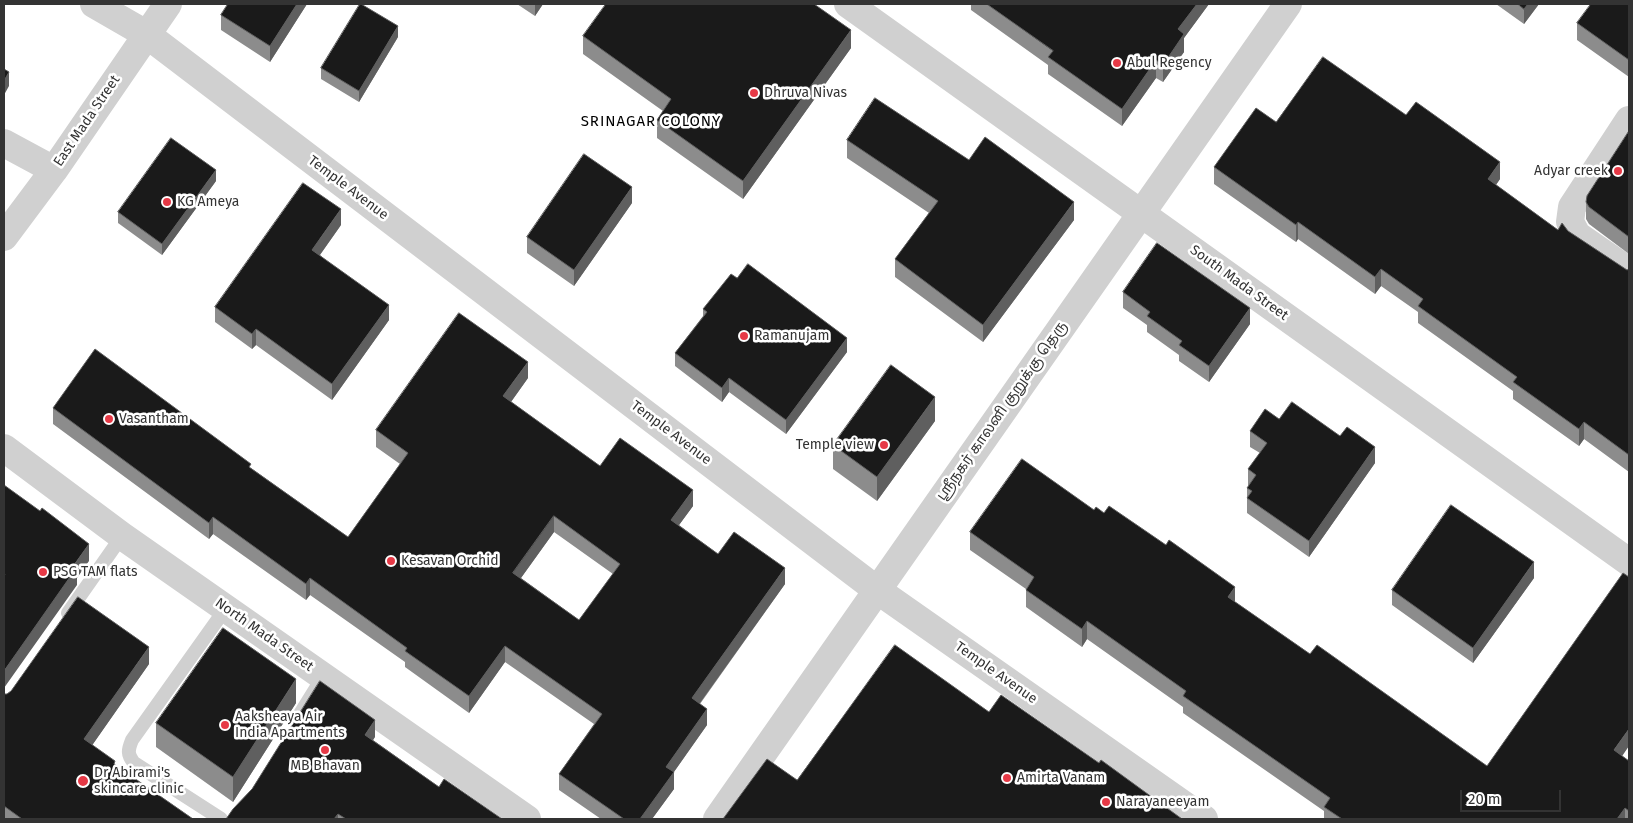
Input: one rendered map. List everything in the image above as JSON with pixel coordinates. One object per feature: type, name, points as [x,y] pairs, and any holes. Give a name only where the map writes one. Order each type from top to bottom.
[{"type":"street","name":"Temple Avenue","points":[[94,4],[146,34],[877,590],[1204,819]]},
{"type":"street","name":"East Mada Street","points":[[4,237],[54,170],[168,4]]},
{"type":"street","name":"South Mada Street","points":[[848,4],[1629,562]]},
{"type":"street","name":"ஸ்ரீநகர் காலனி குறுக்கு தெரு","points":[[716,819],[1288,4]]},
{"type":"street","points":[[1629,120],[1572,207],[1570,222],[1577,234],[1629,271]]},
{"type":"street","points":[[4,143],[54,170]]},
{"type":"street","name":"North Mada Street","points":[[4,448],[122,536],[527,819]]},
{"type":"lane","points":[[60,623],[122,536]]},
{"type":"lane","points":[[221,819],[134,763],[129,756],[128,749],[132,740],[226,608]]},
{"type":"lane","points":[[294,723],[323,677]]},
{"type":"building","points":[[228,4],[297,4],[270,46],[221,15]]},
{"type":"building","points":[[360,4],[398,26],[359,91],[321,68]]},
{"type":"building","points":[[606,4],[814,4],[851,30],[743,181],[657,120],[671,99],[583,36]]},
{"type":"building","name":"Abul Regency","points":[[987,4],[1197,4],[1178,29],[1184,34],[1163,65],[1156,60],[1122,109],[1048,57],[1053,51]]},
{"type":"building","points":[[1518,4],[1528,4],[1524,9]]},
{"type":"building","points":[[1591,4],[1629,4],[1629,60],[1577,23]]},
{"type":"building","points":[[1323,57],[1406,115],[1416,102],[1500,162],[1488,179],[1558,230],[1562,223],[1568,231],[1627,270],[1629,269],[1629,455],[1584,422],[1579,429],[1513,382],[1517,377],[1418,306],[1423,299],[1381,269],[1375,277],[1298,222],[1296,225],[1214,167],[1256,108],[1276,122]]},
{"type":"building","points":[[4,69],[9,72],[4,81]]},
{"type":"building","points":[[875,98],[969,160],[985,137],[1074,202],[983,325],[895,259],[938,201],[847,140]]},
{"type":"building","name":"Adyar creek","points":[[1629,131],[1629,237],[1589,207],[1586,202],[1587,196]]},
{"type":"building","name":"KG Ameya","points":[[171,138],[216,170],[162,244],[118,212]]},
{"type":"building","points":[[584,154],[632,187],[574,270],[527,237]]},
{"type":"building","points":[[303,183],[341,209],[312,250],[389,305],[332,384],[256,329],[252,334],[215,307]]},
{"type":"building","points":[[1157,243],[1250,308],[1209,366],[1179,345],[1182,341],[1147,316],[1150,312],[1123,292]]},
{"type":"building","points":[[748,264],[847,338],[786,420],[729,378],[722,388],[675,353],[707,312],[703,309],[731,274],[737,278]]},
{"type":"building","points":[[459,313],[528,362],[503,396],[600,466],[620,438],[693,490],[671,520],[718,554],[734,532],[785,568],[692,698],[707,709],[666,767],[674,772],[640,819],[624,819],[559,774],[602,714],[505,646],[469,696],[405,651],[407,648],[310,578],[306,584],[213,517],[209,523],[53,408],[95,349],[251,464],[249,467],[348,537],[408,453],[376,430]],"holes":[[[554,516],[620,564],[579,620],[513,573]]]},
{"type":"building","points":[[891,365],[935,397],[877,477],[833,445]]},
{"type":"building","points":[[1292,402],[1340,436],[1347,427],[1375,447],[1309,541],[1247,498],[1252,491],[1247,488],[1256,475],[1248,469],[1267,443],[1250,431],[1265,409],[1279,419]]},
{"type":"building","points":[[1022,459],[1094,510],[1096,507],[1104,513],[1109,506],[1166,545],[1169,540],[1235,587],[1228,597],[1310,654],[1317,645],[1487,766],[1623,573],[1629,577],[1629,729],[1614,750],[1629,761],[1629,811],[1625,808],[1617,819],[1342,819],[1324,807],[1330,798],[1183,696],[1186,691],[1087,621],[1082,629],[1026,590],[1034,577],[970,532]]},
{"type":"building","name":"PSG TAM flats","points":[[4,485],[40,511],[42,508],[89,544],[74,565],[77,567],[4,671],[5,574]]},
{"type":"building","points":[[1451,505],[1534,562],[1473,648],[1392,590]]},
{"type":"building","points":[[78,597],[149,647],[84,739],[115,761],[114,764],[193,819],[22,819],[4,806],[4,694],[11,691]]},
{"type":"building","name":"Aaksheaya Air India Apartments","points":[[223,628],[296,679],[233,777],[156,723]]},
{"type":"building","points":[[895,645],[989,712],[1001,695],[1099,763],[1101,760],[1182,819],[723,819],[767,759],[797,780]]},
{"type":"building","points":[[320,681],[375,720],[365,735],[439,787],[444,779],[502,819],[346,819],[338,814],[334,819],[226,819],[252,789]]},
{"type":"place","name":"Abul Regency","points":[[1117,63]]},
{"type":"place","name":"Dhruva Nivas","points":[[754,93]]},
{"type":"place","name":"Adyar creek","points":[[1618,171]]},
{"type":"place","name":"KG Ameya","points":[[167,202]]},
{"type":"place","name":"Ramanujam","points":[[744,336]]},
{"type":"place","name":"Vasantham","points":[[109,419]]},
{"type":"place","name":"Temple view","points":[[884,445]]},
{"type":"place","name":"Kesavan Orchid","points":[[391,561]]},
{"type":"place","name":"PSG TAM flats","points":[[43,572]]},
{"type":"place","name":"Aaksheaya Air India Apartments","points":[[225,725]]},
{"type":"place","name":"MB Bhavan","points":[[325,750]]},
{"type":"place","name":"Amirta Vanam","points":[[1007,778]]},
{"type":"place","name":"Dr Abirami's skincare clinic","points":[[83,781]]},
{"type":"place","name":"Narayaneeyam","points":[[1106,802]]},
{"type":"district","name":"SRINAGAR COLONY","points":[[651,122]]}]
